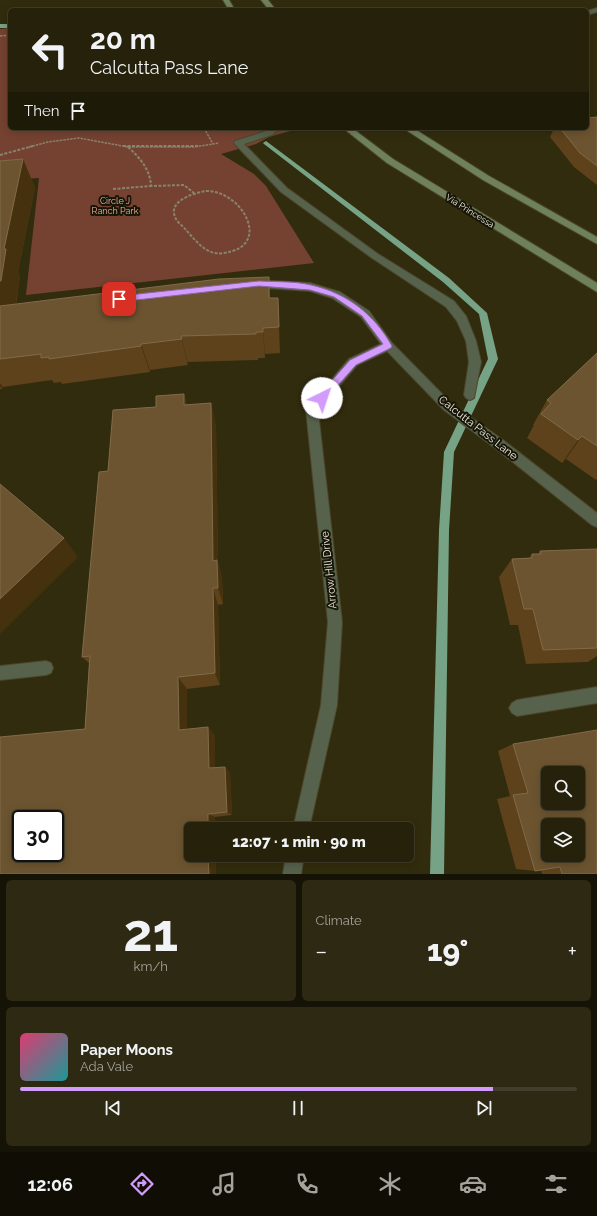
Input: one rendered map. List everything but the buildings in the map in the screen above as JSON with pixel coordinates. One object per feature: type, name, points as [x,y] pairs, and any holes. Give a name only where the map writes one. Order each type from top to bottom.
[{"type":"street","points":[[264,0],[271,8]]},
{"type":"street","points":[[273,130],[269,133],[238,143],[284,190],[375,256],[450,304],[462,319],[471,341],[475,362],[470,395]]},
{"type":"street","name":"Via Princessa","points":[[350,130],[390,161],[597,288]]},
{"type":"street","points":[[410,130],[486,178],[597,241]]},
{"type":"street","name":"Calcutta Pass Lane","points":[[245,285],[259,284],[310,287],[336,295],[365,314],[388,346],[448,406],[596,518]]},
{"type":"street","name":"Arrow Hill Drive","points":[[303,822],[329,705],[335,622],[312,410],[353,362],[388,346]]},
{"type":"street","points":[[0,672],[46,668]]},
{"type":"street","points":[[517,708],[597,695]]},
{"type":"street","points":[[292,874],[294,862]]},
{"type":"path","points":[[0,155],[48,142],[79,138],[128,147],[194,147],[213,144]]},
{"type":"path","points":[[128,147],[142,161],[148,171],[151,186]]},
{"type":"path","points":[[113,189],[184,185],[194,193]]},
{"type":"path","points":[[202,191],[218,192],[227,195],[234,201],[250,222],[251,228],[249,237],[243,245],[222,254],[204,250],[175,217],[174,211],[177,203],[183,198],[194,193],[202,191]]},
{"type":"green space","name":"Circle J Ranch Park","points":[[8,28],[8,130],[294,130],[269,137],[256,144],[221,154],[254,174],[266,186],[314,263],[26,295],[39,178],[0,180],[0,29]]},
{"type":"waterway","points":[[0,26],[8,26]]},
{"type":"waterway","points":[[266,143],[446,280],[483,313],[493,359],[449,452],[444,530],[437,874]]},
{"type":"route","points":[[119,299],[259,284],[310,287],[336,295],[365,314],[388,346],[353,362],[322,398]]}]
